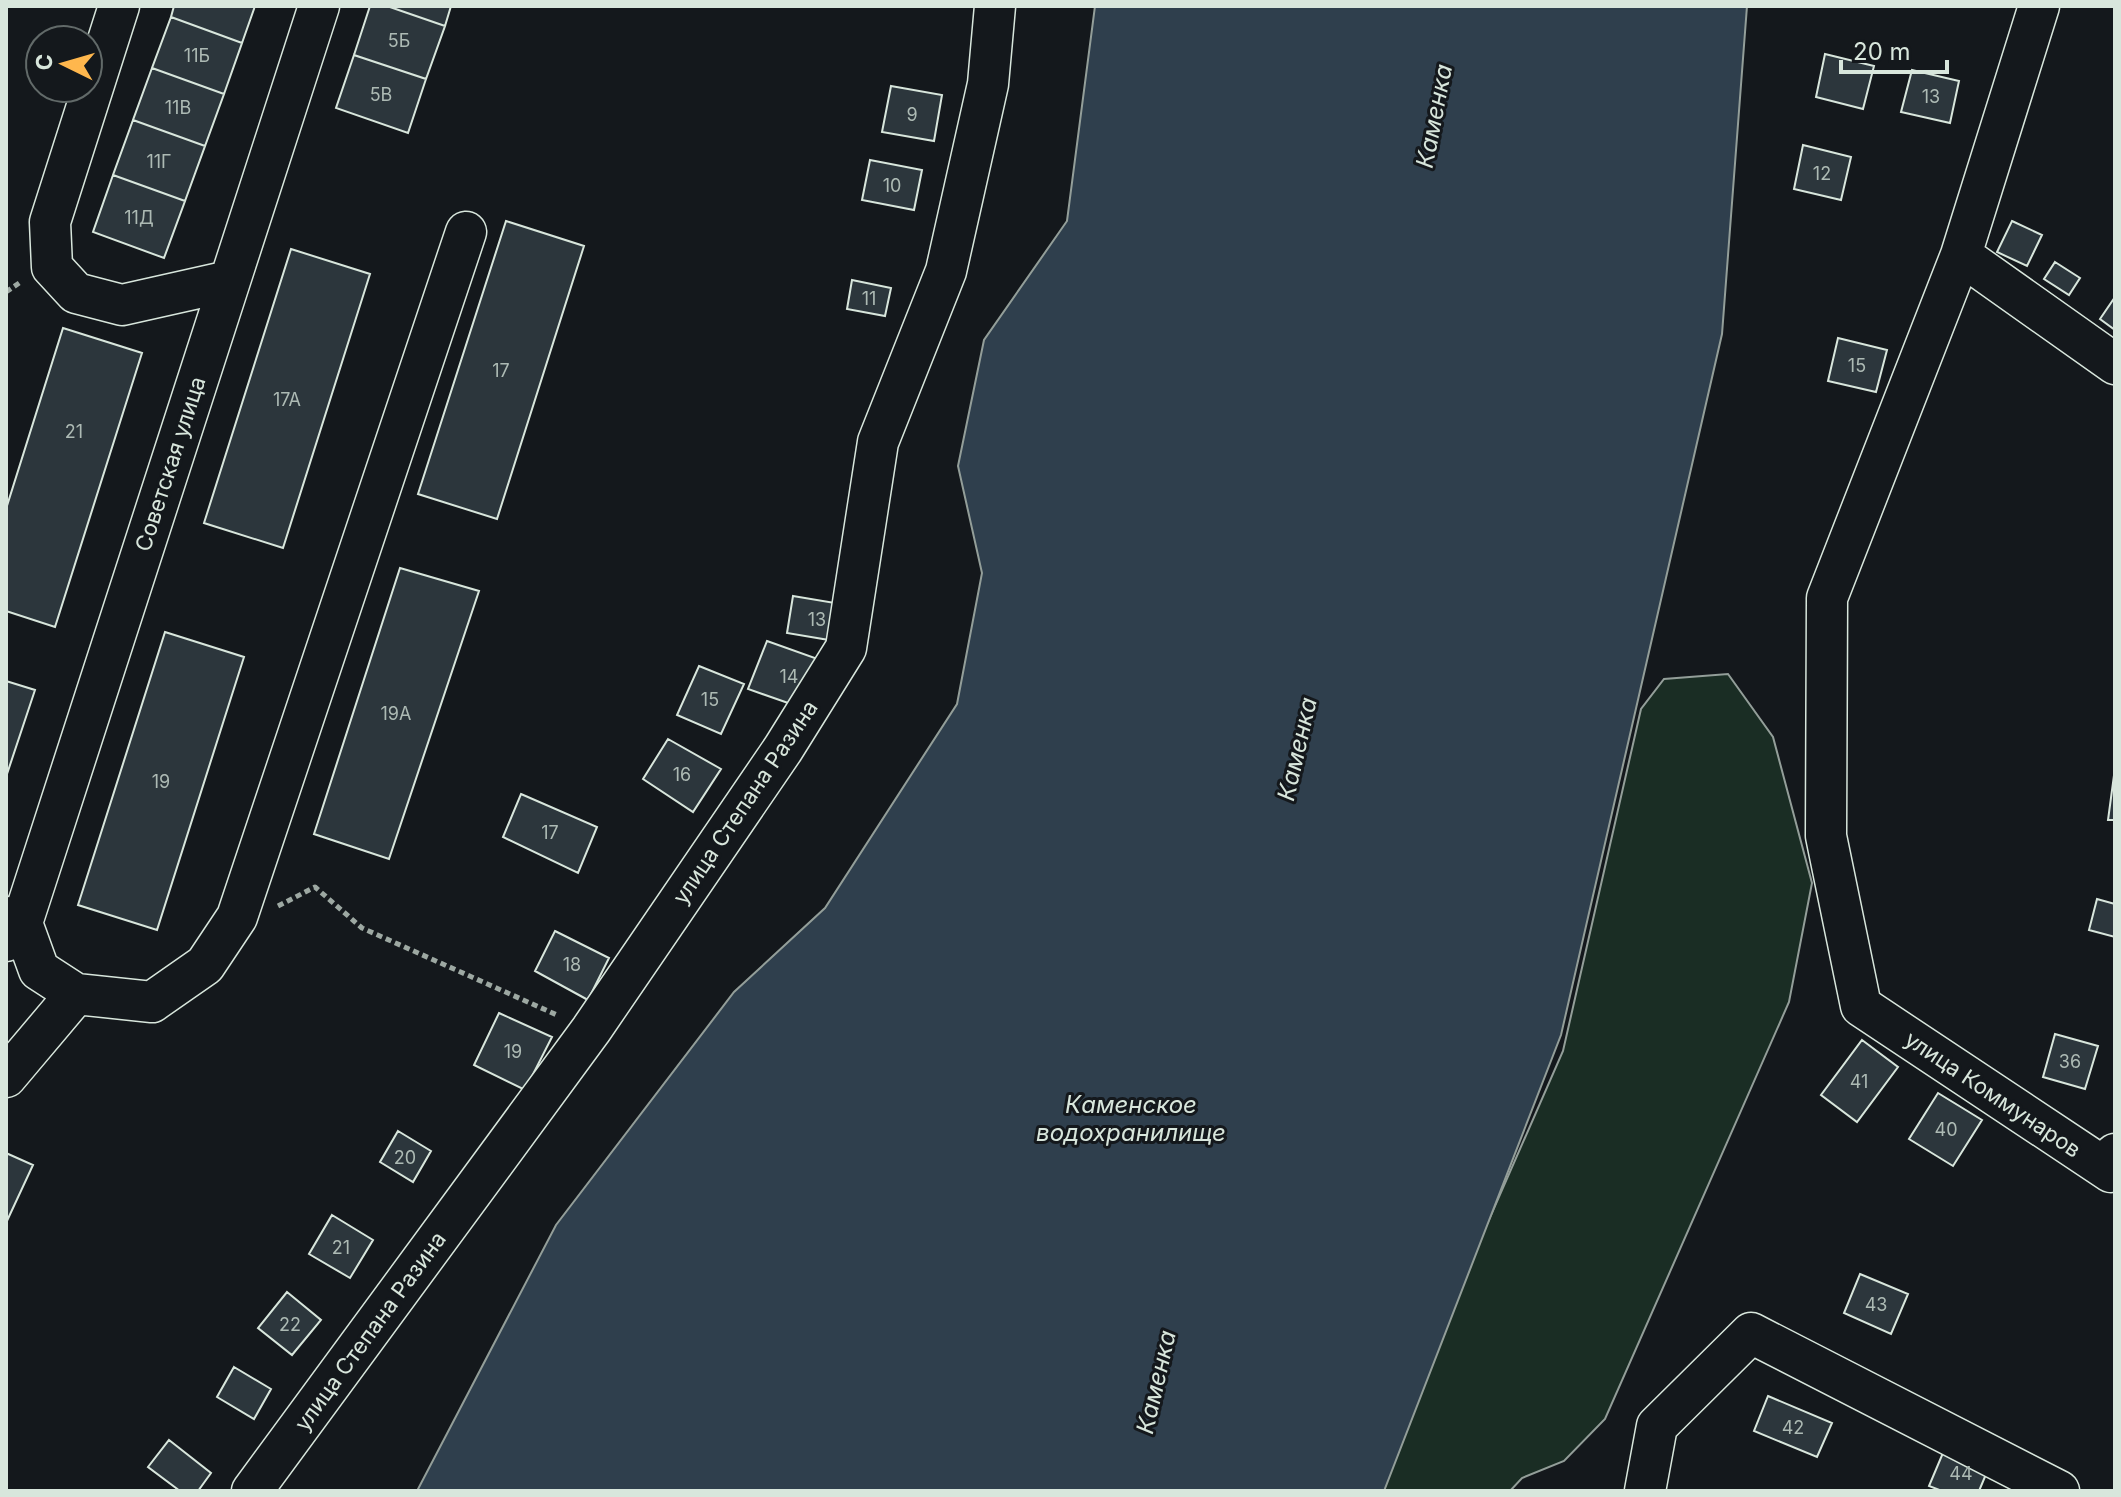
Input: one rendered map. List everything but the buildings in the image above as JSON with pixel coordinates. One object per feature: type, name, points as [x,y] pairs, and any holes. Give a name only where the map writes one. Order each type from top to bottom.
[{"type":"street","points":[[119,6],[50,222],[52,267],[76,293],[122,305],[229,281]]},
{"type":"street","name":"Советская улица","points":[[11,927],[319,6]]},
{"type":"street","name":"улица Степана Разина","points":[[252,1491],[591,1030],[783,749],[846,648],[878,442],[946,271],[988,84],[995,6]]},
{"type":"street","points":[[2039,6],[1961,255],[2115,364]]},
{"type":"street","points":[[11,927],[39,970],[76,994],[152,1002],[205,965],[237,917],[466,232]]},
{"type":"street","name":"улица Коммунаров","points":[[1961,255],[1827,598],[1826,836],[1861,1006],[2114,1166]]},
{"type":"street","points":[[6,1077],[76,994]]},
{"type":"street","points":[[1645,1491],[1657,1426],[1751,1333],[2059,1491]]},
{"type":"path","points":[[237,917],[287,904],[315,887],[362,928],[591,1030]]},
{"type":"green space","points":[[1728,674],[1773,737],[1812,883],[1789,1002],[1605,1419],[1564,1461],[1522,1478],[1510,1491],[1370,1491],[1563,1051],[1641,709],[1664,679]]},
{"type":"water","name":"Каменское водохранилище","points":[[1095,6],[1747,6],[1722,334],[1561,1035],[1384,1491],[417,1491],[556,1225],[734,992],[825,908],[957,704],[982,573],[958,466],[984,340],[1067,221]]},
{"type":"water label","name":"Каменка","points":[[1434,116]]},
{"type":"water label","name":"Каменка","points":[[1297,749]]},
{"type":"water label","name":"Каменка","points":[[1156,1382]]}]
